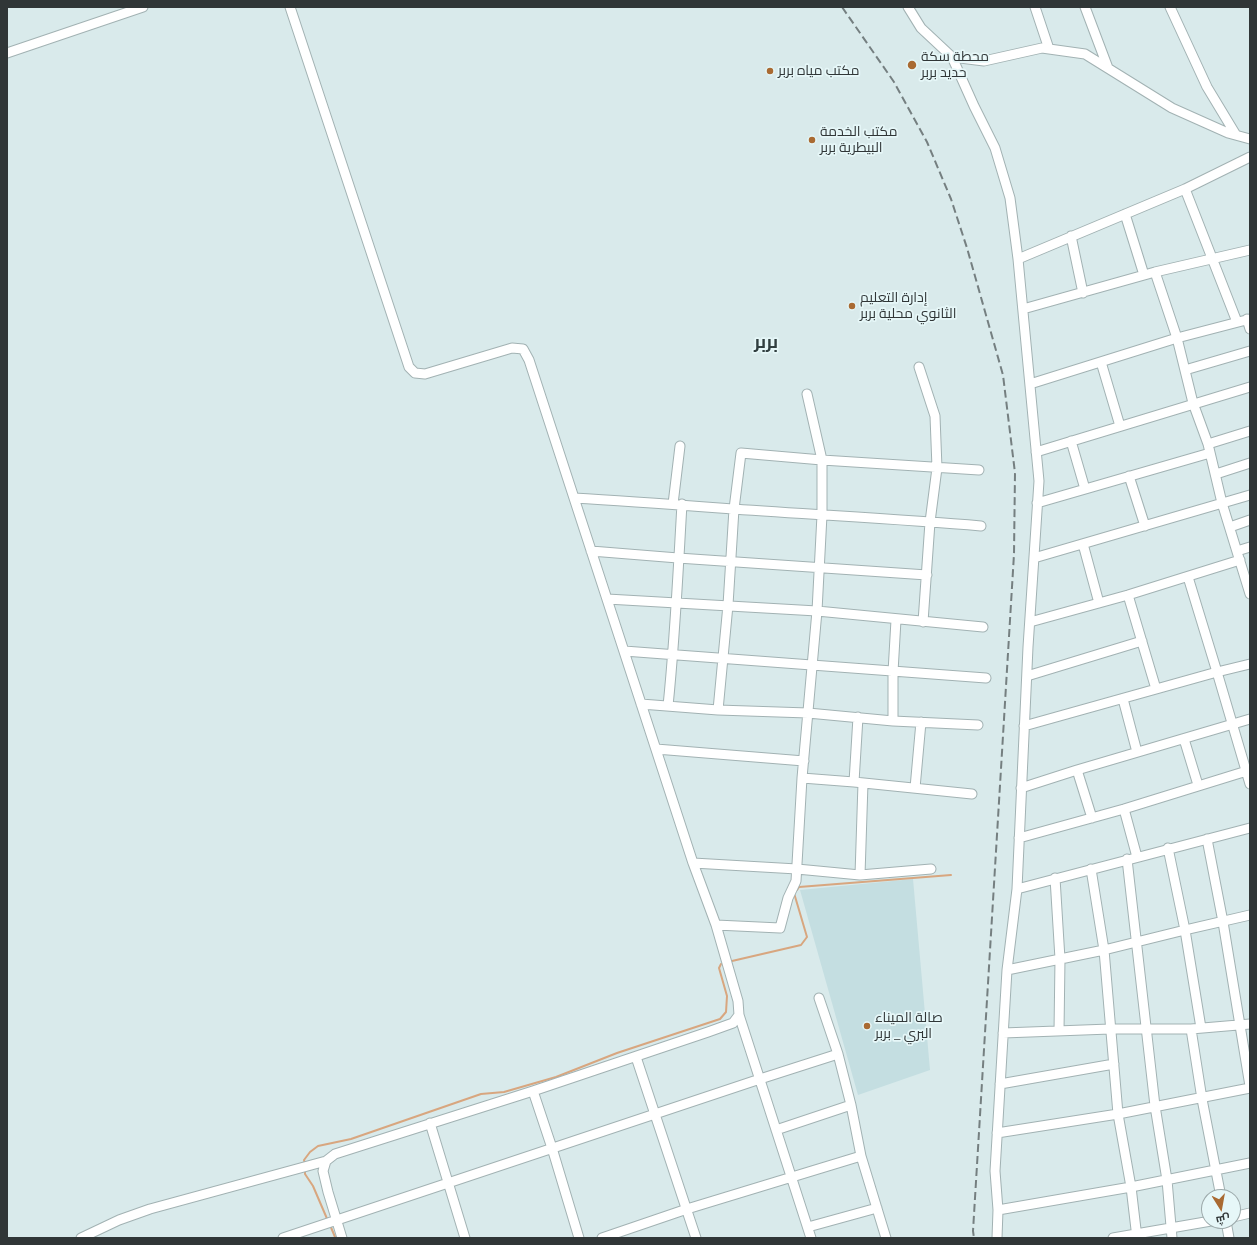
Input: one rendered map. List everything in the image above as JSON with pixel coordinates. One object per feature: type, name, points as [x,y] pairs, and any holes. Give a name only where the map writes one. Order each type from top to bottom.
[{"type":"street","points":[[7,53],[143,7]]},
{"type":"street","points":[[290,7],[409,367],[415,373],[426,374],[512,348],[523,348],[529,360],[693,864],[716,925],[738,1001],[739,1015],[811,1238]]},
{"type":"street","points":[[908,7],[921,28],[952,57],[995,148],[1010,198],[1018,260],[1039,481],[1024,726],[1017,889],[1007,970],[997,1133],[995,1171],[998,1210],[997,1238]]},
{"type":"street","points":[[1035,7],[1049,49]]},
{"type":"street","points":[[1085,7],[1108,68]]},
{"type":"street","points":[[1170,7],[1207,87],[1236,136]]},
{"type":"street","points":[[952,57],[984,61],[1042,48],[1085,54],[1172,108],[1228,133],[1250,139]]},
{"type":"street","points":[[1018,260],[1071,236],[1185,189],[1250,156]]},
{"type":"street","points":[[1185,189],[1237,322]]},
{"type":"street","points":[[1125,214],[1144,275]]},
{"type":"street","points":[[1071,236],[1083,293]]},
{"type":"street","points":[[1023,309],[1155,272],[1250,250]]},
{"type":"street","points":[[1155,272],[1177,338],[1194,403],[1209,448],[1222,503],[1250,594]]},
{"type":"street","points":[[1030,384],[1177,338],[1248,319],[1250,329]]},
{"type":"street","points":[[1185,370],[1250,350]]},
{"type":"street","points":[[1101,362],[1120,426]]},
{"type":"street","points":[[919,366],[936,416],[937,468],[930,522],[923,622]]},
{"type":"street","points":[[1036,452],[1250,387]]},
{"type":"street","points":[[716,925],[780,928],[788,898],[796,881],[802,778],[817,611],[822,515],[822,460],[806,394]]},
{"type":"street","points":[[1037,503],[1129,476],[1209,448],[1250,430]]},
{"type":"street","points":[[1071,441],[1085,489]]},
{"type":"street","points":[[672,504],[680,446]]},
{"type":"street","points":[[718,710],[728,606],[734,509],[741,453],[822,460],[979,470]]},
{"type":"street","points":[[1216,474],[1250,463]]},
{"type":"street","points":[[1129,476],[1145,526]]},
{"type":"street","points":[[1034,558],[1250,495]]},
{"type":"street","points":[[574,498],[682,504],[981,526]]},
{"type":"street","points":[[668,706],[673,654],[682,504]]},
{"type":"street","points":[[1230,527],[1250,520]]},
{"type":"street","points":[[1083,544],[1100,603]]},
{"type":"street","points":[[1030,622],[1128,595],[1188,576],[1238,556],[1250,547]]},
{"type":"street","points":[[591,551],[926,575]]},
{"type":"street","points":[[1188,576],[1248,770],[1250,784]]},
{"type":"street","points":[[1128,595],[1156,689]]},
{"type":"street","points":[[607,599],[817,611],[983,628]]},
{"type":"street","points":[[893,721],[893,672],[896,620]]},
{"type":"street","points":[[1027,676],[1142,641]]},
{"type":"street","points":[[624,651],[986,678]]},
{"type":"street","points":[[1024,726],[1250,664]]},
{"type":"street","points":[[1123,699],[1137,752]]},
{"type":"street","points":[[641,704],[718,710],[808,713],[893,721],[978,725]]},
{"type":"street","points":[[858,717],[860,876]]},
{"type":"street","points":[[1021,788],[1250,719]]},
{"type":"street","points":[[915,788],[920,722]]},
{"type":"street","points":[[1184,739],[1198,785]]},
{"type":"street","points":[[656,749],[804,761]]},
{"type":"street","points":[[1077,770],[1092,818]]},
{"type":"street","points":[[1019,838],[1124,809],[1248,770]]},
{"type":"street","points":[[802,778],[858,782],[972,794]]},
{"type":"street","points":[[1124,809],[1137,857]]},
{"type":"street","points":[[1017,889],[1168,848],[1250,828]]},
{"type":"street","points":[[997,1133],[1118,1114],[1250,1087],[1245,1024],[1207,839]]},
{"type":"street","points":[[1168,848],[1201,1028]]},
{"type":"street","points":[[1127,859],[1155,1106],[1167,1180],[1172,1238]]},
{"type":"street","points":[[693,864],[797,869],[860,876],[931,870]]},
{"type":"street","points":[[1091,869],[1104,950],[1118,1114],[1131,1187],[1137,1236]]},
{"type":"street","points":[[1055,878],[1060,959],[1059,1031]]},
{"type":"street","points":[[1007,970],[1104,950],[1250,915]]},
{"type":"street","points":[[819,998],[838,1054],[851,1105],[861,1156],[886,1238]]},
{"type":"street","points":[[81,1238],[119,1220],[150,1209],[326,1161],[335,1154],[636,1057],[733,1023],[739,1015]]},
{"type":"street","points":[[1003,1033],[1110,1029],[1191,1029],[1245,1024]]},
{"type":"street","points":[[1191,1029],[1219,1189]]},
{"type":"street","points":[[283,1238],[838,1054]]},
{"type":"street","points":[[636,1057],[696,1238]]},
{"type":"street","points":[[1000,1084],[1114,1064]]},
{"type":"street","points":[[533,1091],[579,1238]]},
{"type":"street","points":[[776,1130],[851,1105]]},
{"type":"street","points":[[430,1124],[465,1238]]},
{"type":"street","points":[[602,1238],[687,1209],[861,1156]]},
{"type":"street","points":[[326,1161],[323,1170],[336,1221],[342,1238]]},
{"type":"street","points":[[998,1210],[1131,1187],[1250,1163]]},
{"type":"street","points":[[808,1227],[877,1208]]},
{"type":"street","points":[[1113,1238],[1137,1236],[1201,1223]]},
{"type":"shaded area","points":[[913,879],[930,1070],[858,1095],[800,890]]},
{"type":"waterway","points":[[797,890],[799,887],[951,875]]},
{"type":"waterway","points":[[732,961],[801,945],[807,937],[794,893]]},
{"type":"waterway","points":[[305,1164],[304,1160],[310,1152],[318,1146],[351,1139],[481,1094],[504,1092],[556,1077],[617,1053],[720,1019],[726,1012],[727,996],[719,968],[721,964]]},
{"type":"waterway","points":[[305,1169],[305,1174],[313,1186],[328,1221]]},
{"type":"waterway","points":[[330,1225],[335,1237]]},
{"type":"railway","points":[[842,7],[894,82],[927,142],[951,199],[967,248],[1003,375],[1015,473],[1014,554],[973,1231],[974,1238]]},
{"type":"place","name":"محطة سكة حديد بربر","points":[[912,65]]},
{"type":"place","name":"مكتب مياه بربر","points":[[770,71]]},
{"type":"place","name":"مكتب الخدمة البيطرية بربر","points":[[812,140]]},
{"type":"place","name":"إدارة التعليم الثانوي محلية بربر","points":[[852,306]]},
{"type":"place","name":"صالة الميناء البري _ بربر","points":[[867,1026]]},
{"type":"district","name":"بربر","points":[[766,343]]}]
